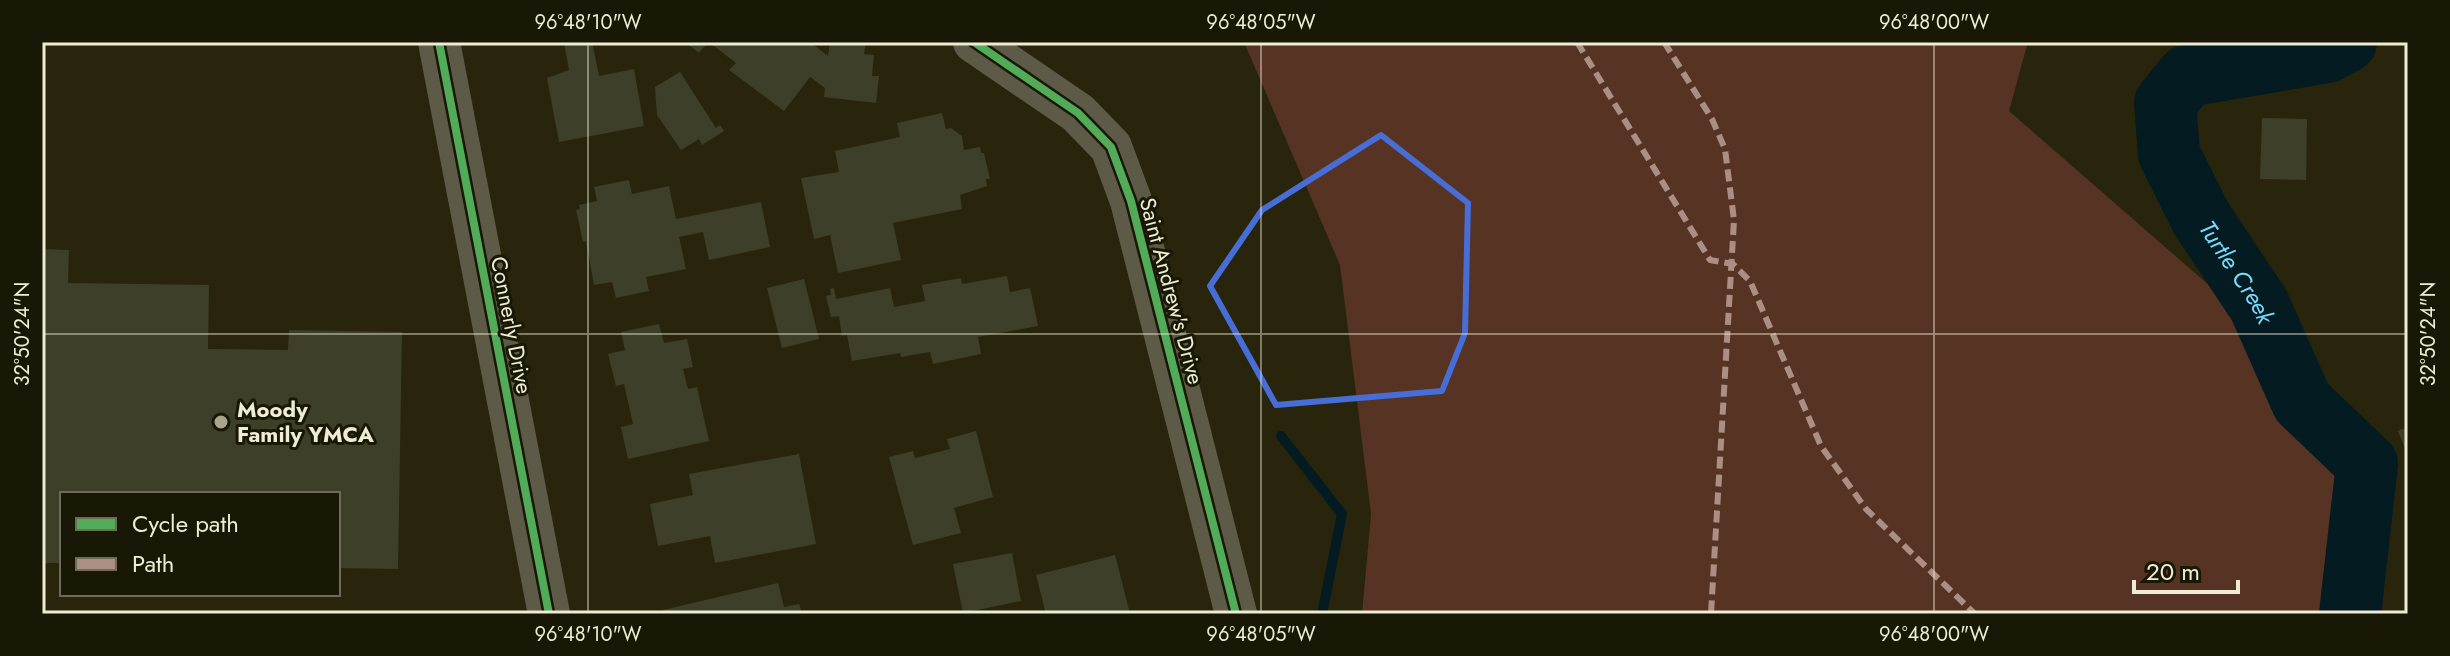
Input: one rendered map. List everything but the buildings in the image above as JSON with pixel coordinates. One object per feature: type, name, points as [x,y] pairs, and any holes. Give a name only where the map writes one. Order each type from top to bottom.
[{"type":"street","name":"Connerly Drive","points":[[439,42],[549,614]]},
{"type":"street","name":"Saint Andrew's Drive","points":[[984,46],[1078,113],[1111,147],[1131,201],[1236,614]]},
{"type":"highlighted area","points":[[1381,135],[1468,203],[1465,333],[1442,391],[1276,405],[1210,286],[1262,210]]},
{"type":"shaded area","points":[[1244,42],[2028,42],[2009,111],[2382,436],[2364,614],[1362,614],[1371,514],[1340,265]]},
{"type":"waterway","name":"Turtle Creek","points":[[2346,42],[2327,52],[2187,76],[2165,103],[2169,154],[2201,218],[2259,305],[2302,402],[2367,464],[2350,614]]},
{"type":"waterway","points":[[1281,436],[1342,514],[1322,614]]},
{"type":"marked path","points":[[1577,42],[1710,260],[1733,264],[1750,281],[1821,446],[1866,509],[1975,614]]},
{"type":"marked path","points":[[1664,42],[1712,119],[1725,149],[1734,220],[1711,614]]},
{"type":"cycle path","points":[[439,42],[549,614]]},
{"type":"cycle path","points":[[974,42],[1078,113],[1111,147],[1131,201],[1236,614]]},
{"type":"place","name":"Moody Family YMCA","points":[[221,422]]}]
